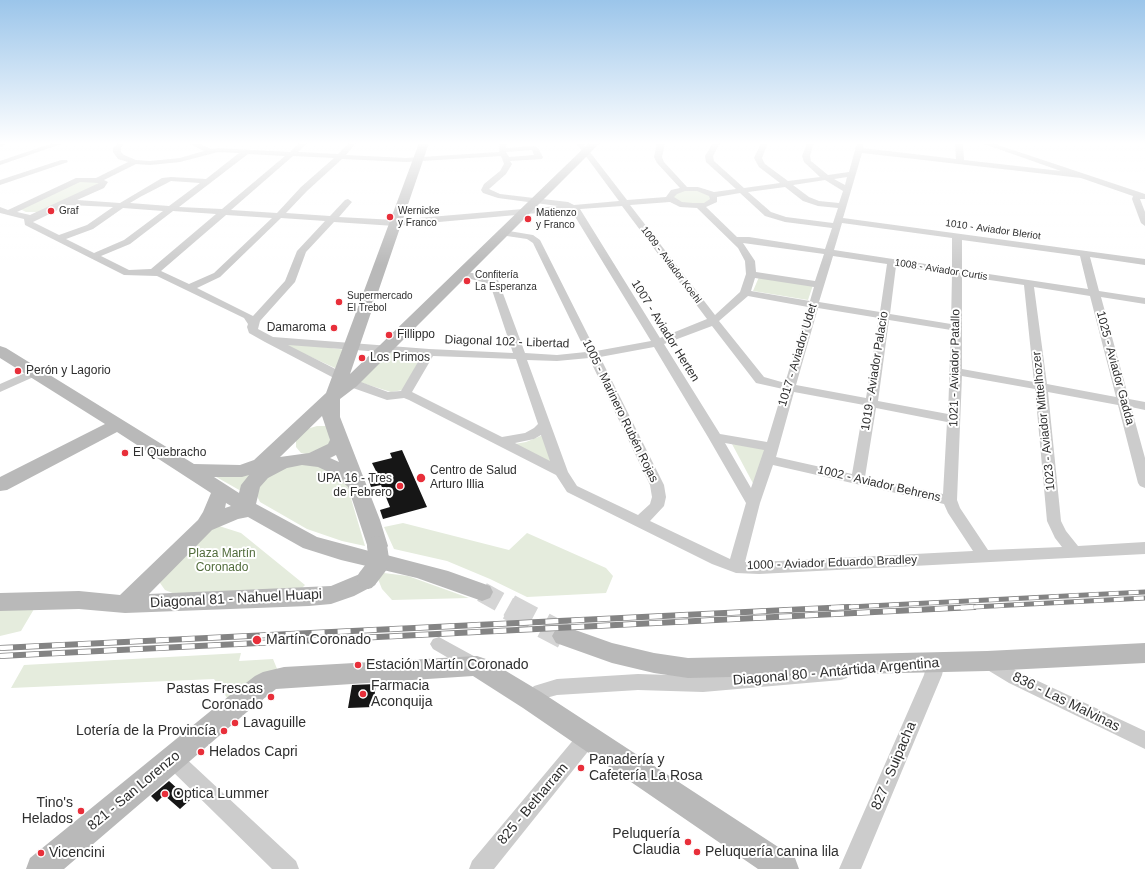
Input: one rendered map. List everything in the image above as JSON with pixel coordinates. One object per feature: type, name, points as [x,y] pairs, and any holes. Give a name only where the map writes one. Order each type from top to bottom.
[{"type":"street","points":[[5,211],[71,184]]},
{"type":"street","points":[[5,211],[29,219],[68,202],[104,184]]},
{"type":"street","points":[[59,238],[90,227],[121,205],[159,184]]},
{"type":"street","points":[[93,256],[127,242],[203,184]]},
{"type":"street","points":[[154,272],[257,184]]},
{"type":"street","points":[[189,288],[210,279],[223,270],[279,216],[310,184]]},
{"type":"street","points":[[346,379],[352,346],[409,184]]},
{"type":"street","points":[[490,184],[487,186],[486,191],[498,196],[568,206],[575,209]]},
{"type":"street","points":[[190,470],[235,472],[250,469],[270,457],[333,397],[346,379],[384,348],[462,274],[536,201],[551,184]]},
{"type":"street","name":"1009 - Aviador Koehl","points":[[608,184],[756,377],[766,383],[788,387]]},
{"type":"street","points":[[680,184],[685,189]]},
{"type":"street","name":"1010 - Aviador Bleriot","points":[[734,184],[766,212],[774,217],[957,236],[1145,262]]},
{"type":"street","points":[[786,184],[809,200],[843,206]]},
{"type":"street","points":[[671,200],[670,197],[674,192],[685,189],[704,191],[712,195],[789,184]]},
{"type":"street","points":[[836,184],[847,190]]},
{"type":"street","name":"1017 - Aviador Udet","points":[[736,567],[753,503],[849,184]]},
{"type":"street","points":[[1104,184],[1142,196]]},
{"type":"street","points":[[68,202],[395,223],[671,200],[686,205],[700,206],[714,200],[712,195]]},
{"type":"street","points":[[1142,196],[1136,199],[1145,223]]},
{"type":"street","points":[[254,329],[287,286],[293,276],[302,251],[348,202]]},
{"type":"street","points":[[700,206],[736,240],[748,257],[752,268],[751,274],[819,285]]},
{"type":"street","name":"1007 - Aviador Herten","points":[[575,209],[715,437],[753,503]]},
{"type":"street","points":[[29,219],[28,223],[127,273],[154,272],[248,316],[254,329],[268,340],[346,379],[387,396],[404,394],[413,397],[561,472]]},
{"type":"street","name":"1005 - Marinero Rubén Rojas","points":[[503,233],[530,238],[536,242],[659,491],[657,506],[639,522]]},
{"type":"street","name":"1021 - Aviador Patallo","points":[[950,500],[956,371],[957,236]]},
{"type":"street","name":"1008 - Aviador Curtis","points":[[736,240],[749,240],[1145,301]]},
{"type":"street","name":"1025 - Aviador Gadda","points":[[1084,254],[1096,294],[1145,482]]},
{"type":"street","name":"1019 - Aviador Palacio","points":[[858,479],[873,397],[892,263]]},
{"type":"street","name":"1000 - Aviador Eduardo Bradley","points":[[462,274],[487,279],[494,282],[561,472],[572,489],[718,560],[736,567],[759,568],[1145,548]]},
{"type":"street","name":"Diagonal 102 - Libertad","points":[[268,340],[521,357],[557,358],[592,355],[657,343],[682,335],[713,320],[743,298],[751,274]]},
{"type":"street","name":"1023 - Aviador Mittelhozer","points":[[1029,284],[1054,521],[1060,534],[1074,551]]},
{"type":"street","points":[[745,293],[956,328]]},
{"type":"street","points":[[0,351],[287,532],[310,543],[346,554],[417,570],[448,579],[482,592]]},
{"type":"street","points":[[404,394],[429,352]]},
{"type":"street","points":[[956,371],[1145,406]]},
{"type":"street","points":[[0,388],[34,373]]},
{"type":"street","points":[[788,387],[954,419]]},
{"type":"street","name":"Diagonal 81 - Nahuel Huapi","points":[[0,602],[79,600],[125,604],[331,595],[346,590],[367,579],[377,566],[379,559],[377,546],[370,520],[331,413],[333,397]]},
{"type":"street","points":[[248,508],[251,486],[261,474],[282,464],[306,459],[329,452],[334,448],[338,433],[326,423],[319,423],[295,434],[288,446],[290,450],[306,459]]},
{"type":"street","points":[[0,485],[117,425]]},
{"type":"street","points":[[499,441],[529,436],[539,431],[544,425]]},
{"type":"street","name":"1002 - Aviador Behrens","points":[[715,437],[858,479],[950,500],[953,509],[984,556]]},
{"type":"street","name":"Diagonal 81 - Nahuel Huapi","points":[[306,459],[325,463],[342,471],[356,485]]},
{"type":"street","points":[[125,604],[205,525],[213,514],[221,491]]},
{"type":"street","points":[[205,525],[234,512],[248,508]]},
{"type":"street","points":[[152,578],[152,586],[156,594],[163,599],[173,602]]},
{"type":"street","points":[[564,636],[612,653],[654,663],[688,668],[926,662]]},
{"type":"street","points":[[439,644],[532,700],[784,869]]},
{"type":"street","name":"Diagonal 80 - Antártida Argentina","points":[[532,700],[540,692],[557,687],[638,682],[716,683],[836,674],[926,662],[987,661],[1145,653]]},
{"type":"street","name":"836 - Las Malvinas","points":[[987,661],[1026,684],[1145,740]]},
{"type":"street","name":"827 - Suipacha","points":[[850,869],[933,675],[926,662]]},
{"type":"street","name":"821 - San Lorenzo","points":[[41,869],[264,683],[272,679],[284,677],[477,666]]},
{"type":"street","name":"825 - Betharram","points":[[480,869],[587,738]]},
{"type":"street","points":[[173,759],[288,869]]},
{"type":"green space","points":[[75,184],[102,184],[39,212],[26,212],[20,209]]},
{"type":"green space","points":[[697,190],[710,195],[711,200],[704,204],[687,204],[674,199],[673,195],[680,191]]},
{"type":"green space","points":[[759,277],[813,285],[808,300],[753,291]]},
{"type":"green space","points":[[291,343],[347,350],[338,367],[335,368],[287,346]]},
{"type":"green space","points":[[391,352],[423,353],[403,390],[391,392],[359,382],[359,379]]},
{"type":"green space","points":[[317,426],[327,426],[331,444],[307,454],[301,453],[296,447],[296,440],[307,429]]},
{"type":"green space","points":[[543,435],[554,465],[515,444],[526,442]]},
{"type":"green space","points":[[732,444],[768,448],[756,489]]},
{"type":"green space","points":[[310,462],[345,478],[365,546],[342,541],[307,529],[260,502],[255,492],[257,485],[281,467]]},
{"type":"green space","points":[[258,470],[241,491],[211,474]]},
{"type":"green space","points":[[403,523],[509,550],[527,533],[606,568],[613,576],[606,593],[527,597],[490,579],[447,561],[394,549],[384,527]]},
{"type":"green space","name":"Plaza Martín Coronado","points":[[219,526],[241,533],[305,585],[302,588],[175,594],[165,590],[160,583],[161,574],[207,530]]},
{"type":"green space","points":[[384,573],[408,576],[469,598],[392,600],[382,589],[378,579]]},
{"type":"green space","points":[[37,604],[21,631],[0,636],[0,606]]},
{"type":"green space","points":[[241,653],[239,661],[273,659],[280,676],[232,705],[214,679],[11,688],[24,665]]},
{"type":"building","name":"UPA 16 - Tres de Febrero","points":[[402,450],[427,507],[383,519],[380,510],[390,507],[381,485],[371,487],[368,478],[378,475],[372,463],[392,458],[390,453]]},
{"type":"building","name":"Farmacia Aconquija","points":[[376,684],[373,707],[348,708],[352,685]]},
{"type":"building","name":"Optica Lummer","points":[[169,781],[190,800],[180,809],[164,795],[157,802],[151,796]]},
{"type":"tunnel","points":[[482,592],[511,608]]},
{"type":"tunnel","points":[[509,607],[564,636]]},
{"type":"railway","points":[[844,607],[1145,592]]},
{"type":"railway","points":[[954,608],[1145,598]]},
{"type":"railway","points":[[0,648],[844,607]]},
{"type":"railway","points":[[829,608],[844,607]]},
{"type":"railway","points":[[844,607],[849,607]]},
{"type":"railway","points":[[0,656],[974,607]]},
{"type":"place","name":"Graf","points":[[51,211]]},
{"type":"place","name":"Wernicke y Franco","points":[[390,217]]},
{"type":"place","name":"Matienzo y Franco","points":[[528,219]]},
{"type":"place","name":"Confitería La Esperanza","points":[[467,281]]},
{"type":"place","name":"Supermercado El Trebol","points":[[339,302]]},
{"type":"place","name":"Damaroma","points":[[334,328]]},
{"type":"place","name":"Fillippo","points":[[389,335]]},
{"type":"place","name":"Los Primos","points":[[362,358]]},
{"type":"place","name":"Perón y Lagorio","points":[[18,371]]},
{"type":"place","name":"El Quebracho","points":[[125,453]]},
{"type":"place","name":"Centro de Salud Arturo Illia","points":[[421,478]]},
{"type":"place","name":"UPA 16 - Tres de Febrero","points":[[400,486]]},
{"type":"place","name":"Martín Coronado","points":[[257,640]]},
{"type":"place","name":"Estación Martín Coronado","points":[[358,665]]},
{"type":"place","name":"Farmacia Aconquija","points":[[363,694]]},
{"type":"place","name":"Pastas Frescas Coronado","points":[[271,697]]},
{"type":"place","name":"Lavaguille","points":[[235,723]]},
{"type":"place","name":"Lotería de la Provincía","points":[[224,731]]},
{"type":"place","name":"Helados Capri","points":[[201,752]]},
{"type":"place","name":"Panadería y Cafetería La Rosa","points":[[581,768]]},
{"type":"place","name":"Optica Lummer","points":[[165,794]]},
{"type":"place","name":"Tino's Helados","points":[[81,811]]},
{"type":"place","name":"Peluquería Claudia","points":[[688,842]]},
{"type":"place","name":"Peluquería canina lila","points":[[697,852]]},
{"type":"place","name":"Vicencini","points":[[41,853]]}]
